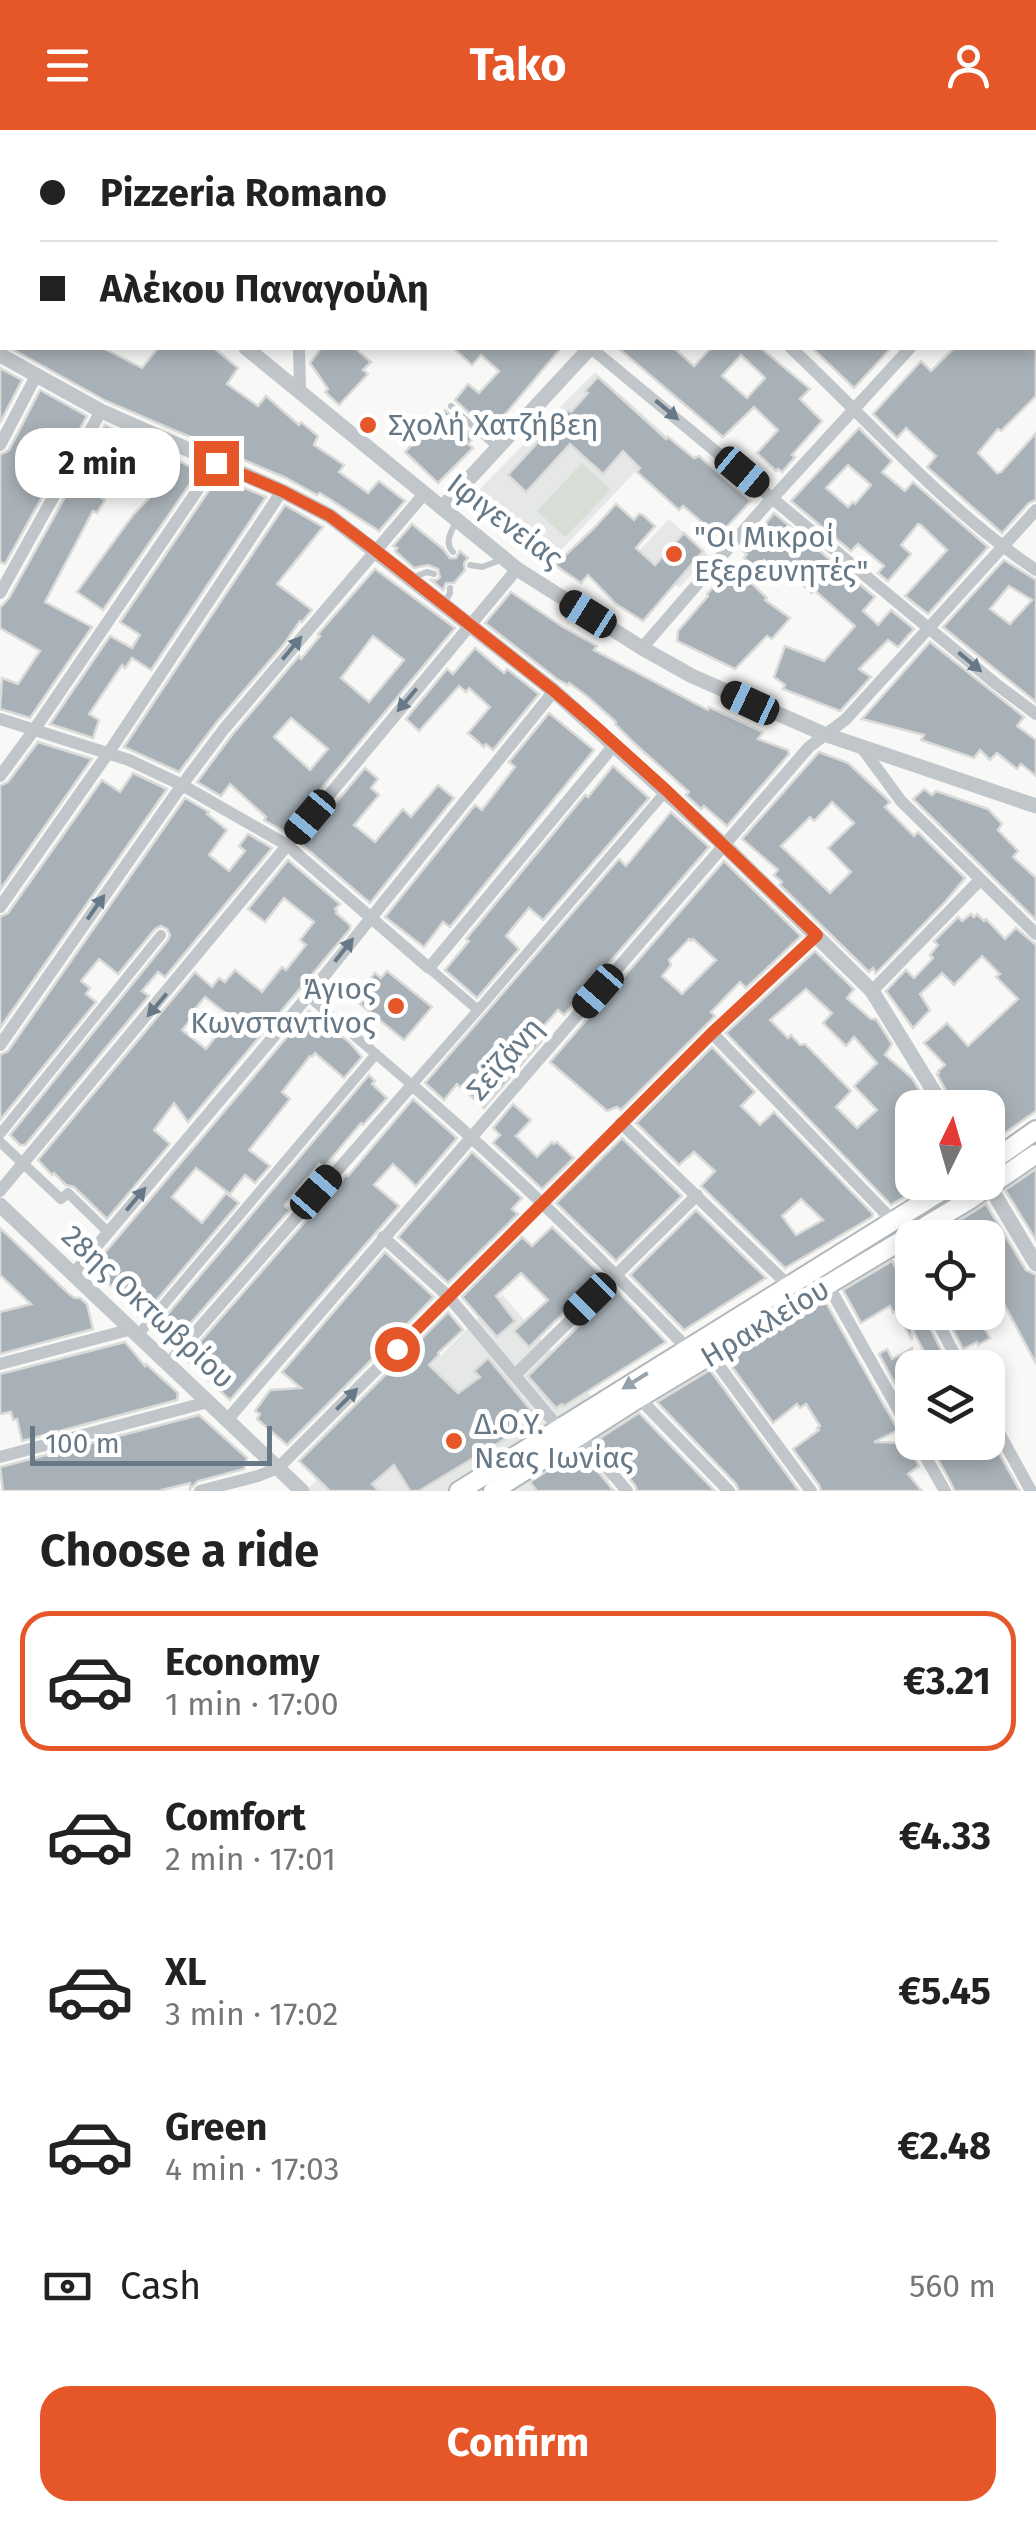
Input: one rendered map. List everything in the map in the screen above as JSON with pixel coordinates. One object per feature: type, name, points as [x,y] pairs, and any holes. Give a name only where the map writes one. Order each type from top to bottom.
[{"type":"main road","points":[[1005,1152],[1036,1130]]},
{"type":"main road","name":"Ηρακλείου","points":[[1005,1173],[1036,1154]]},
{"type":"main road","name":"Ηρακλείου","points":[[459,1491],[926,1200]]},
{"type":"main road","name":"Ηρακλείου","points":[[493,1491],[517,1485],[580,1435],[963,1200]]},
{"type":"street","name":"Ιφιγενείας","points":[[250,350],[518,569],[642,648],[692,676],[824,734],[1035,805]]},
{"type":"street","points":[[299,350],[300,390]]},
{"type":"street","points":[[442,508],[589,350]]},
{"type":"street","points":[[593,350],[1036,714]]},
{"type":"street","points":[[793,350],[923,478],[1003,548],[1036,570]]},
{"type":"street","points":[[642,648],[772,497],[908,350]]},
{"type":"street","points":[[0,355],[101,411],[330,516],[554,691],[666,790],[872,991],[933,1090]]},
{"type":"street","points":[[0,445],[36,376]]},
{"type":"street","points":[[0,593],[101,411]]},
{"type":"street","points":[[0,776],[216,463]]},
{"type":"street","points":[[0,907],[282,491]]},
{"type":"street","points":[[0,1044],[224,729],[424,494]]},
{"type":"street","name":"Σεϊζάνη","points":[[228,1420],[808,747],[846,719],[1036,510]]},
{"type":"street","points":[[0,1191],[518,569]]},
{"type":"street","points":[[73,1274],[308,996],[554,691]]},
{"type":"street","points":[[0,719],[108,752],[182,785],[288,845],[478,1010]]},
{"type":"street","points":[[429,968],[615,744]]},
{"type":"street","points":[[862,748],[901,802],[1036,934]]},
{"type":"street","points":[[168,1364],[666,790]]},
{"type":"street","points":[[872,991],[980,880]]},
{"type":"street","points":[[108,1232],[68,1193],[61,1198],[0,1138],[161,934]]},
{"type":"street","points":[[200,1491],[278,1468],[712,1033],[817,935]]},
{"type":"street","points":[[308,996],[471,1136],[616,1274],[687,1348]]},
{"type":"street","points":[[712,1033],[892,1220]]},
{"type":"street","points":[[0,1364],[135,1332],[376,1054]]},
{"type":"street","points":[[621,1123],[788,1285]]},
{"type":"street","points":[[515,1375],[697,1196]]},
{"type":"street","points":[[998,1200],[1036,1264]]},
{"type":"street","name":"28ης Οκτωβρίου","points":[[0,1204],[302,1491]]},
{"type":"street","points":[[384,1237],[449,1297],[558,1428]]},
{"type":"street","points":[[828,1285],[895,1404]]},
{"type":"street","points":[[710,1356],[810,1491]]},
{"type":"street","points":[[639,1398],[729,1491]]},
{"type":"street","points":[[0,1457],[208,1402]]},
{"type":"street","points":[[580,1435],[627,1491]]},
{"type":"street","points":[[1005,1444],[1031,1491]]},
{"type":"street","points":[[927,1460],[944,1491]]},
{"type":"lane","points":[[451,406],[497,449]]},
{"type":"lane","points":[[454,552],[448,539],[456,520]]},
{"type":"lane","points":[[470,564],[482,567],[504,558]]},
{"type":"lane","points":[[410,578],[427,572],[434,574]]},
{"type":"lane","points":[[444,605],[450,588]]},
{"type":"shaded area","points":[[595,372],[668,437],[545,567],[466,503]]},
{"type":"shaded area","points":[[582,463],[611,490],[565,537],[537,511]]},
{"type":"shaded area","name":"\"Οι Μικροί Εξερευνητές\"","points":[[669,519],[709,556],[679,588],[639,551]]},
{"type":"shaded area","points":[[502,1294],[642,1455],[595,1491],[306,1491]]},
{"type":"building","points":[[14,350],[107,350],[142,368],[156,350],[216,350],[238,368],[227,384],[258,406],[266,396],[299,425],[301,422],[318,436],[314,445],[344,465],[339,472],[368,493],[379,481],[405,501],[379,531],[320,493],[317,495],[106,401]]},
{"type":"building","points":[[320,350],[357,350],[371,362],[363,370],[368,374],[339,405],[325,392],[328,389],[310,363]]},
{"type":"building","points":[[455,350],[559,350],[493,426],[488,422],[484,427],[455,400],[468,384],[479,393],[499,371],[481,355],[472,365]]},
{"type":"building","points":[[620,350],[676,350],[694,366],[709,350],[763,350],[810,389],[800,399],[822,421],[782,472],[757,453],[778,430],[754,407],[723,437]],"holes":[[[741,355],[765,378],[747,398],[722,376]]]},
{"type":"building","points":[[814,350],[889,350],[854,388]]},
{"type":"building","points":[[952,350],[1036,350],[1036,396],[1001,431],[998,429],[978,453],[997,473],[1001,472],[1036,433],[1036,500],[1002,533],[927,467],[936,456],[906,428],[897,438],[873,414],[921,361],[931,371]]},
{"type":"building","points":[[0,368],[22,380],[0,423]]},
{"type":"building","points":[[598,377],[666,439],[694,458],[699,456],[751,501],[718,536],[683,506],[679,510],[637,472],[640,468],[623,451],[603,474],[570,444],[526,492],[508,475],[562,416],[571,412]]},
{"type":"building","points":[[40,390],[87,416],[5,564],[0,562],[0,455],[9,450]]},
{"type":"building","points":[[445,410],[474,437],[468,444],[473,448],[438,483],[405,452]]},
{"type":"building","points":[[105,425],[199,471],[103,610],[77,592],[151,496],[106,472],[95,494],[105,500],[97,513],[93,511],[45,602],[92,627],[30,718],[0,709],[2,678],[18,684],[40,651],[0,628],[0,608]]},
{"type":"building","points":[[859,428],[892,461],[882,472],[905,491],[913,482],[988,547],[928,614],[905,596],[947,550],[921,525],[901,545],[911,554],[888,581],[878,573],[884,566],[858,544],[851,551],[791,501]],"holes":[[[848,465],[871,485],[848,507],[826,488]]]},
{"type":"building","points":[[218,477],[266,497],[151,670],[132,658],[125,668],[122,665],[89,714],[99,720],[93,738],[50,724],[110,636],[132,648],[140,635],[120,622]]},
{"type":"building","points":[[616,504],[634,520],[643,515],[655,526],[636,548],[655,565],[684,533],[703,551],[643,621],[616,604],[588,575],[581,583],[555,565]]},
{"type":"building","points":[[285,505],[323,527],[277,584],[312,610],[179,772],[124,747]]},
{"type":"building","points":[[774,513],[875,597],[863,611],[878,625],[891,610],[914,629],[898,647],[888,640],[859,669],[871,677],[840,711],[783,689],[785,685],[774,677],[785,646],[824,661],[855,626],[788,572],[784,577],[764,560],[757,569],[744,558],[747,554],[743,551]]},
{"type":"building","points":[[412,524],[450,558],[456,558],[460,551],[468,558],[465,570],[454,583],[446,583],[443,590],[431,580],[440,577],[438,569],[428,565],[414,568],[395,551],[393,546]]},
{"type":"building","points":[[1004,560],[1036,580],[1036,702],[943,627]],"holes":[[[1009,586],[1032,600],[1010,624],[990,609]]]},
{"type":"building","points":[[375,569],[455,628],[285,832],[264,820],[266,817],[230,784],[221,796],[197,782]],"holes":[[[373,636],[404,660],[369,702],[341,678]],[[291,718],[328,749],[310,770],[274,737]]]},
{"type":"building","points":[[726,574],[742,590],[750,582],[765,600],[790,618],[772,639],[767,636],[735,669],[677,641],[678,631]]},
{"type":"building","points":[[511,592],[597,646],[594,650],[708,710],[709,707],[763,732],[758,739],[788,750],[789,754],[727,826],[704,806],[701,809],[686,795],[689,792],[588,697],[557,679],[485,623]]},
{"type":"building","points":[[930,642],[1024,717],[1017,726],[1036,740],[1036,776],[1021,764],[1017,769],[997,753],[990,760],[980,750],[974,758],[921,740],[924,735],[862,719]]},
{"type":"building","points":[[475,648],[504,673],[507,669],[539,694],[493,750],[468,733],[490,707],[469,688],[466,692],[459,686],[419,731],[406,719],[447,669],[453,674]]},
{"type":"building","points":[[549,713],[594,750],[450,927],[443,922],[424,947],[385,917],[475,805],[482,810],[515,767],[509,762]]},
{"type":"building","points":[[38,742],[92,759],[0,890],[0,786],[8,782]]},
{"type":"building","points":[[819,752],[848,763],[890,802],[885,807],[914,836],[918,832],[965,878],[876,973],[873,968],[869,972],[780,885],[782,882],[774,875],[778,870],[742,839]],"holes":[[[832,802],[854,823],[828,848],[851,872],[830,893],[781,846],[810,817],[814,821]]]},
{"type":"building","points":[[613,766],[649,798],[543,920],[529,908],[506,936],[519,949],[477,998],[445,970],[469,941],[466,939]]},
{"type":"building","points":[[365,768],[378,779],[371,788],[379,795],[354,825],[375,842],[403,809],[411,817],[438,785],[454,798],[370,903],[301,844]]},
{"type":"building","points":[[133,773],[167,789],[0,1028],[0,917],[8,913],[102,780],[120,792]]},
{"type":"building","points":[[924,789],[932,795],[936,791],[988,809],[1002,824],[998,830],[1018,851],[1013,857],[1036,878],[1036,920],[913,799]]},
{"type":"building","points":[[185,798],[209,812],[227,830],[209,855],[229,871],[245,851],[239,846],[248,834],[272,848],[165,977],[158,972],[142,991],[149,996],[25,1145],[20,1145],[10,1135],[168,940],[167,929],[155,929],[118,974],[99,959],[81,981],[90,988],[86,994],[96,1002],[0,1120],[0,1055],[8,1051]]},
{"type":"building","points":[[671,812],[709,847],[564,1015],[558,1010],[541,1029],[547,1035],[484,1108],[457,1084],[444,1100],[425,1083],[619,859],[626,866]]},
{"type":"building","points":[[288,860],[340,904],[336,913],[350,929],[188,1122],[174,1103],[154,1130],[170,1144],[107,1219],[38,1160],[195,972],[212,987],[219,978],[225,982],[235,970],[262,992],[282,967],[286,970],[306,945],[300,940],[314,922],[284,898],[265,922],[248,909]],"holes":[[[205,997],[231,1017],[206,1049],[182,1030]]]},
{"type":"building","points":[[724,861],[801,936],[746,988],[740,982],[711,1012],[715,1016],[621,1110],[617,1107],[607,1111],[550,1062]],"holes":[[[691,941],[716,960],[682,994],[662,976],[671,965],[669,960]]]},
{"type":"building","points":[[977,914],[1005,939],[1016,928],[1036,945],[1036,1111],[1005,1133],[1005,1090],[945,1090],[937,1074],[945,1065],[924,1043],[947,1023],[968,1046],[1018,999],[996,977],[1000,974],[982,956],[954,985],[942,973],[920,994],[930,1010],[913,1028],[886,991],[906,970],[914,978],[933,958],[930,955],[938,945],[934,941],[958,917],[962,921]]},
{"type":"building","points":[[815,951],[854,989],[847,998],[876,1019],[892,1044],[885,1055],[912,1078],[919,1090],[895,1090],[895,1200],[899,1200],[891,1205],[726,1033]],"holes":[[[806,989],[832,1013],[823,1023],[846,1046],[854,1037],[877,1063],[854,1086],[877,1110],[857,1128],[836,1107],[851,1091],[805,1044],[800,1045],[791,1035],[788,1038],[770,1020]]]},
{"type":"building","name":"Άγιος Κωνσταντίνος","points":[[387,971],[432,1007],[404,1040],[360,1004],[366,997],[360,991],[375,973],[381,978]]},
{"type":"building","points":[[309,1011],[362,1057],[344,1078],[315,1053],[310,1056],[282,1092],[290,1099],[249,1150],[270,1166],[255,1183],[245,1175],[230,1194],[196,1168],[172,1197],[202,1223],[226,1193],[239,1203],[143,1316],[92,1268]]},
{"type":"building","points":[[712,1047],[755,1092],[741,1106],[760,1125],[774,1112],[872,1217],[785,1268],[701,1186],[715,1171],[694,1152],[679,1165],[636,1123]],"holes":[[[801,1199],[823,1220],[796,1235],[782,1216]]]},
{"type":"building","points":[[369,1075],[375,1081],[372,1084],[387,1098],[324,1167],[319,1164],[286,1203],[290,1210],[173,1343],[156,1328]]},
{"type":"building","points":[[413,1099],[457,1138],[416,1186],[393,1164],[374,1185],[399,1206],[230,1400],[185,1359]]},
{"type":"building","points":[[513,1104],[531,1120],[516,1136],[537,1157],[557,1142],[574,1158],[542,1189],[493,1143],[500,1135],[493,1128]]},
{"type":"building","points":[[622,1138],[682,1196],[616,1261],[556,1203]]},
{"type":"building","points":[[472,1152],[522,1198],[512,1209],[518,1214],[448,1283],[398,1237]]},
{"type":"building","points":[[1036,1169],[1036,1240],[1005,1190]]},
{"type":"building","points":[[986,1204],[996,1220],[960,1220]]},
{"type":"building","points":[[696,1210],[766,1278],[684,1330],[630,1275]]},
{"type":"building","points":[[552,1227],[602,1275],[529,1347],[514,1331],[548,1300],[521,1273],[496,1296],[515,1321],[497,1337],[462,1297],[522,1237],[532,1246]]},
{"type":"building","points":[[0,1228],[69,1294],[87,1304],[93,1329],[0,1354],[0,1312],[31,1304],[0,1275]]},
{"type":"building","points":[[1005,1235],[1026,1270],[1036,1275],[1036,1364],[1005,1306]]},
{"type":"building","points":[[385,1252],[434,1297],[287,1445],[257,1419],[260,1414],[255,1411],[270,1390],[301,1388],[282,1372]]},
{"type":"building","points":[[892,1261],[895,1266],[893,1313],[890,1306],[861,1323],[843,1290]]},
{"type":"building","points":[[616,1289],[666,1342],[556,1408],[528,1376]]},
{"type":"building","points":[[825,1301],[895,1425],[895,1432],[874,1442],[895,1443],[895,1460],[916,1460],[919,1466],[908,1474],[922,1491],[821,1491],[793,1449],[819,1430],[806,1404],[800,1408],[797,1404],[773,1423],[727,1360]]},
{"type":"building","points":[[448,1312],[463,1330],[429,1365],[458,1393],[480,1377],[474,1371],[488,1358],[538,1419],[419,1491],[410,1491],[394,1465],[372,1484],[379,1491],[330,1491],[299,1461]]},
{"type":"building","points":[[913,1330],[931,1330],[941,1350],[923,1350]]},
{"type":"building","points":[[953,1330],[985,1330],[990,1338],[963,1349]]},
{"type":"building","points":[[125,1342],[145,1366],[178,1393],[177,1400],[22,1441],[17,1419],[13,1420],[11,1412],[0,1414],[0,1374]]},
{"type":"building","points":[[887,1349],[892,1359],[895,1357],[895,1384],[879,1354]]},
{"type":"building","points":[[710,1370],[799,1491],[739,1491],[657,1402]]},
{"type":"building","points":[[639,1413],[715,1491],[637,1491],[597,1440]]},
{"type":"building","points":[[199,1415],[247,1458],[244,1469],[198,1481],[190,1489],[190,1483],[158,1491],[3,1491],[0,1467]]},
{"type":"building","points":[[580,1450],[614,1491],[537,1491],[530,1482]]},
{"type":"building","points":[[939,1460],[1003,1460],[1020,1491],[955,1491]]},
{"type":"place","name":"Σχολή Χατζήβεη","points":[[368,425]]},
{"type":"place","name":"\"Οι Μικροί Εξερευνητές\"","points":[[674,554]]},
{"type":"place","name":"Άγιος Κωνσταντίνος","points":[[396,1006]]},
{"type":"place","name":"Δ.Ο.Υ. Νεας Ιωνίας","points":[[454,1441]]},
{"type":"route","points":[[216,463],[330,516],[370,546],[595,726],[817,935],[712,1033],[397,1349]]}]
